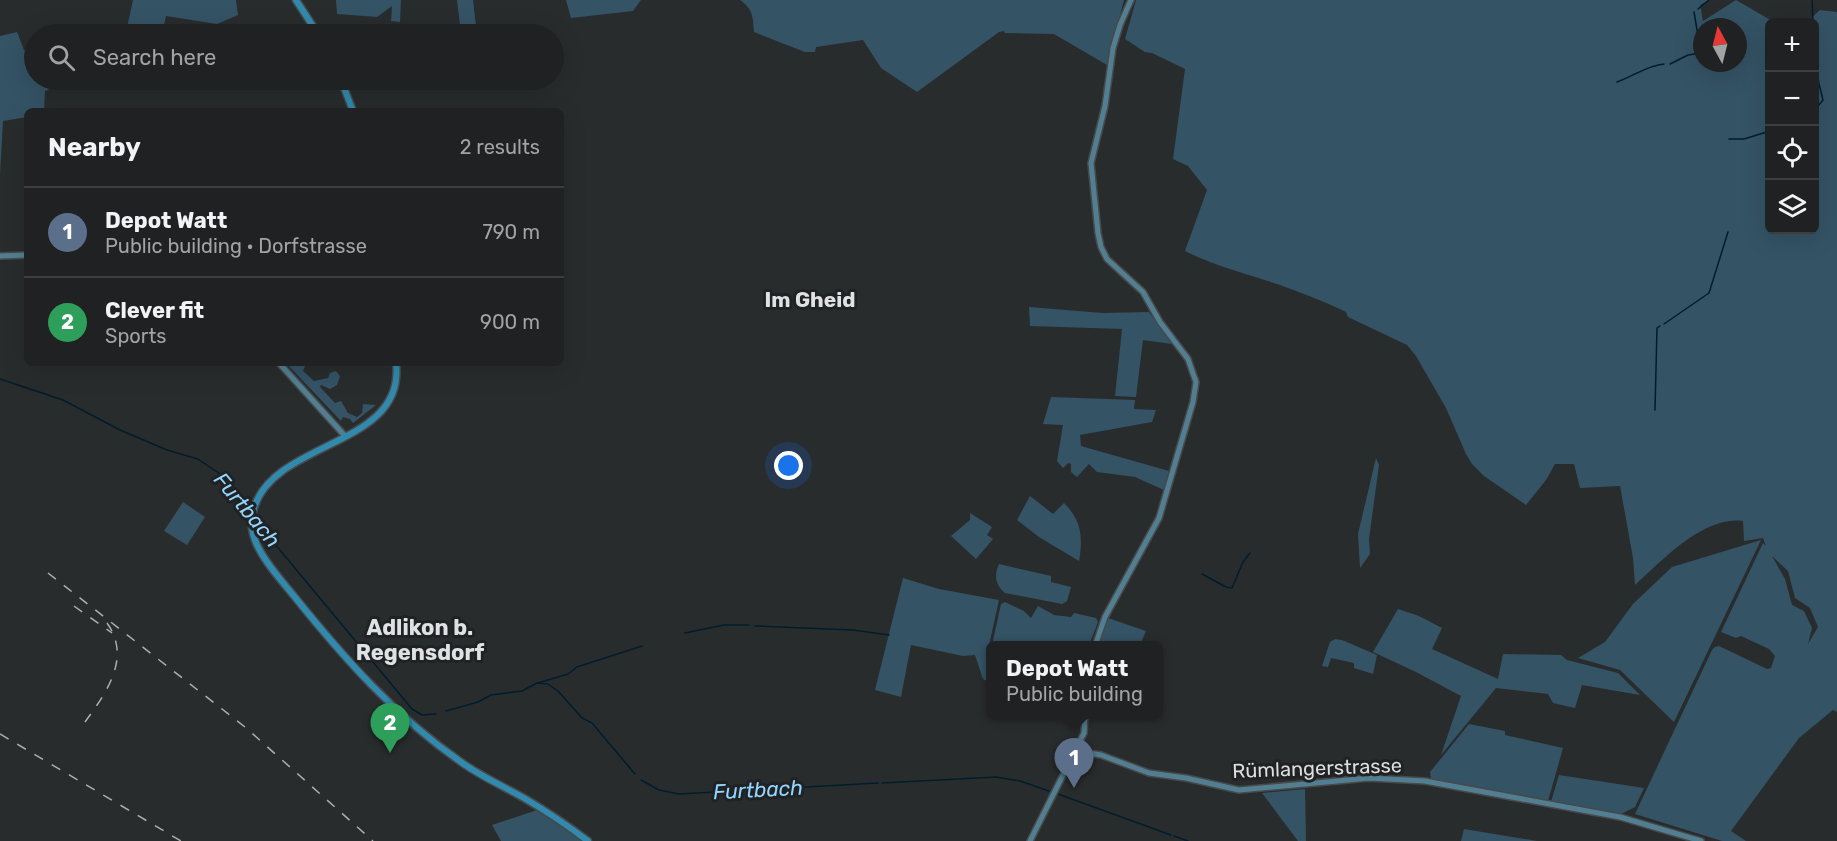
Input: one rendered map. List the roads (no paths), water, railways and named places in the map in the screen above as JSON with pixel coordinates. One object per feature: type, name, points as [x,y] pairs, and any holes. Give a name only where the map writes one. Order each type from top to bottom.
[{"type":"main road","points":[[296,0],[312,24]]},
{"type":"main road","points":[[345,90],[352,108]]},
{"type":"main road","points":[[396,366],[397,381],[389,402],[369,422],[278,474],[262,490],[255,504],[252,524],[256,543],[262,555],[315,622],[395,710],[461,762],[545,811],[588,841]]},
{"type":"street","points":[[1097,641],[1109,609],[1159,518],[1196,388],[1195,376],[1188,359],[1160,322],[1143,292],[1107,259],[1098,233],[1091,163],[1105,106],[1114,41],[1131,0]]},
{"type":"street","points":[[0,256],[24,255]]},
{"type":"street","points":[[282,366],[345,436]]},
{"type":"street","points":[[1030,841],[1076,751],[1084,733],[1085,719]]},
{"type":"street","name":"Rümlangerstrasse","points":[[1076,751],[1101,755],[1149,773],[1186,778],[1239,790],[1370,778],[1425,781],[1620,817],[1701,841]]},
{"type":"waterway","points":[[1698,9],[1709,0]]},
{"type":"waterway","points":[[1812,0],[1813,18]]},
{"type":"waterway","points":[[1670,64],[1688,55],[1701,53],[1694,12]]},
{"type":"waterway","points":[[1617,82],[1664,64]]},
{"type":"waterway","points":[[1819,84],[1823,100],[1819,105]]},
{"type":"waterway","points":[[1729,139],[1744,139],[1765,133]]},
{"type":"waterway","points":[[1664,324],[1709,293],[1728,232]]},
{"type":"waterway","points":[[1655,410],[1657,328],[1660,326]]},
{"type":"waterway","name":"Furtbach","points":[[0,379],[63,400],[120,430],[167,450],[198,459],[220,474],[250,514]]},
{"type":"waterway","name":"Furtbach","points":[[255,520],[412,709],[422,715],[436,714]]},
{"type":"waterway","points":[[1202,574],[1232,588],[1243,562],[1250,553]]},
{"type":"waterway","points":[[685,633],[724,625],[749,625]]},
{"type":"waterway","points":[[755,626],[853,630],[889,635]]},
{"type":"waterway","points":[[538,683],[568,674],[577,667],[642,646]]},
{"type":"waterway","name":"Furtbach","points":[[446,711],[478,702],[491,695],[522,691],[537,683],[548,684],[558,691],[582,718],[592,723],[635,774]]},
{"type":"waterway","name":"Furtbach","points":[[882,783],[996,777],[1020,781],[1049,791]]},
{"type":"waterway","name":"Furtbach","points":[[641,780],[659,790],[679,794],[878,783]]},
{"type":"waterway","name":"Furtbach","points":[[1058,794],[1171,835]]},
{"type":"waterway","name":"Furtbach","points":[[1174,836],[1188,841]]},
{"type":"railway","points":[[48,573],[245,727],[373,841]]},
{"type":"railway","points":[[74,606],[112,633]]},
{"type":"railway","points":[[85,722],[108,687],[117,662],[114,636],[107,623]]},
{"type":"railway","points":[[0,734],[181,841]]},
{"type":"place","name":"Clever fit","points":[[390,753]]},
{"type":"place","name":"Depot Watt","points":[[1074,788]]},
{"type":"district","name":"Im Gheid","points":[[810,300]]},
{"type":"district","name":"Adlikon b. Regensdorf","points":[[420,640]]}]
